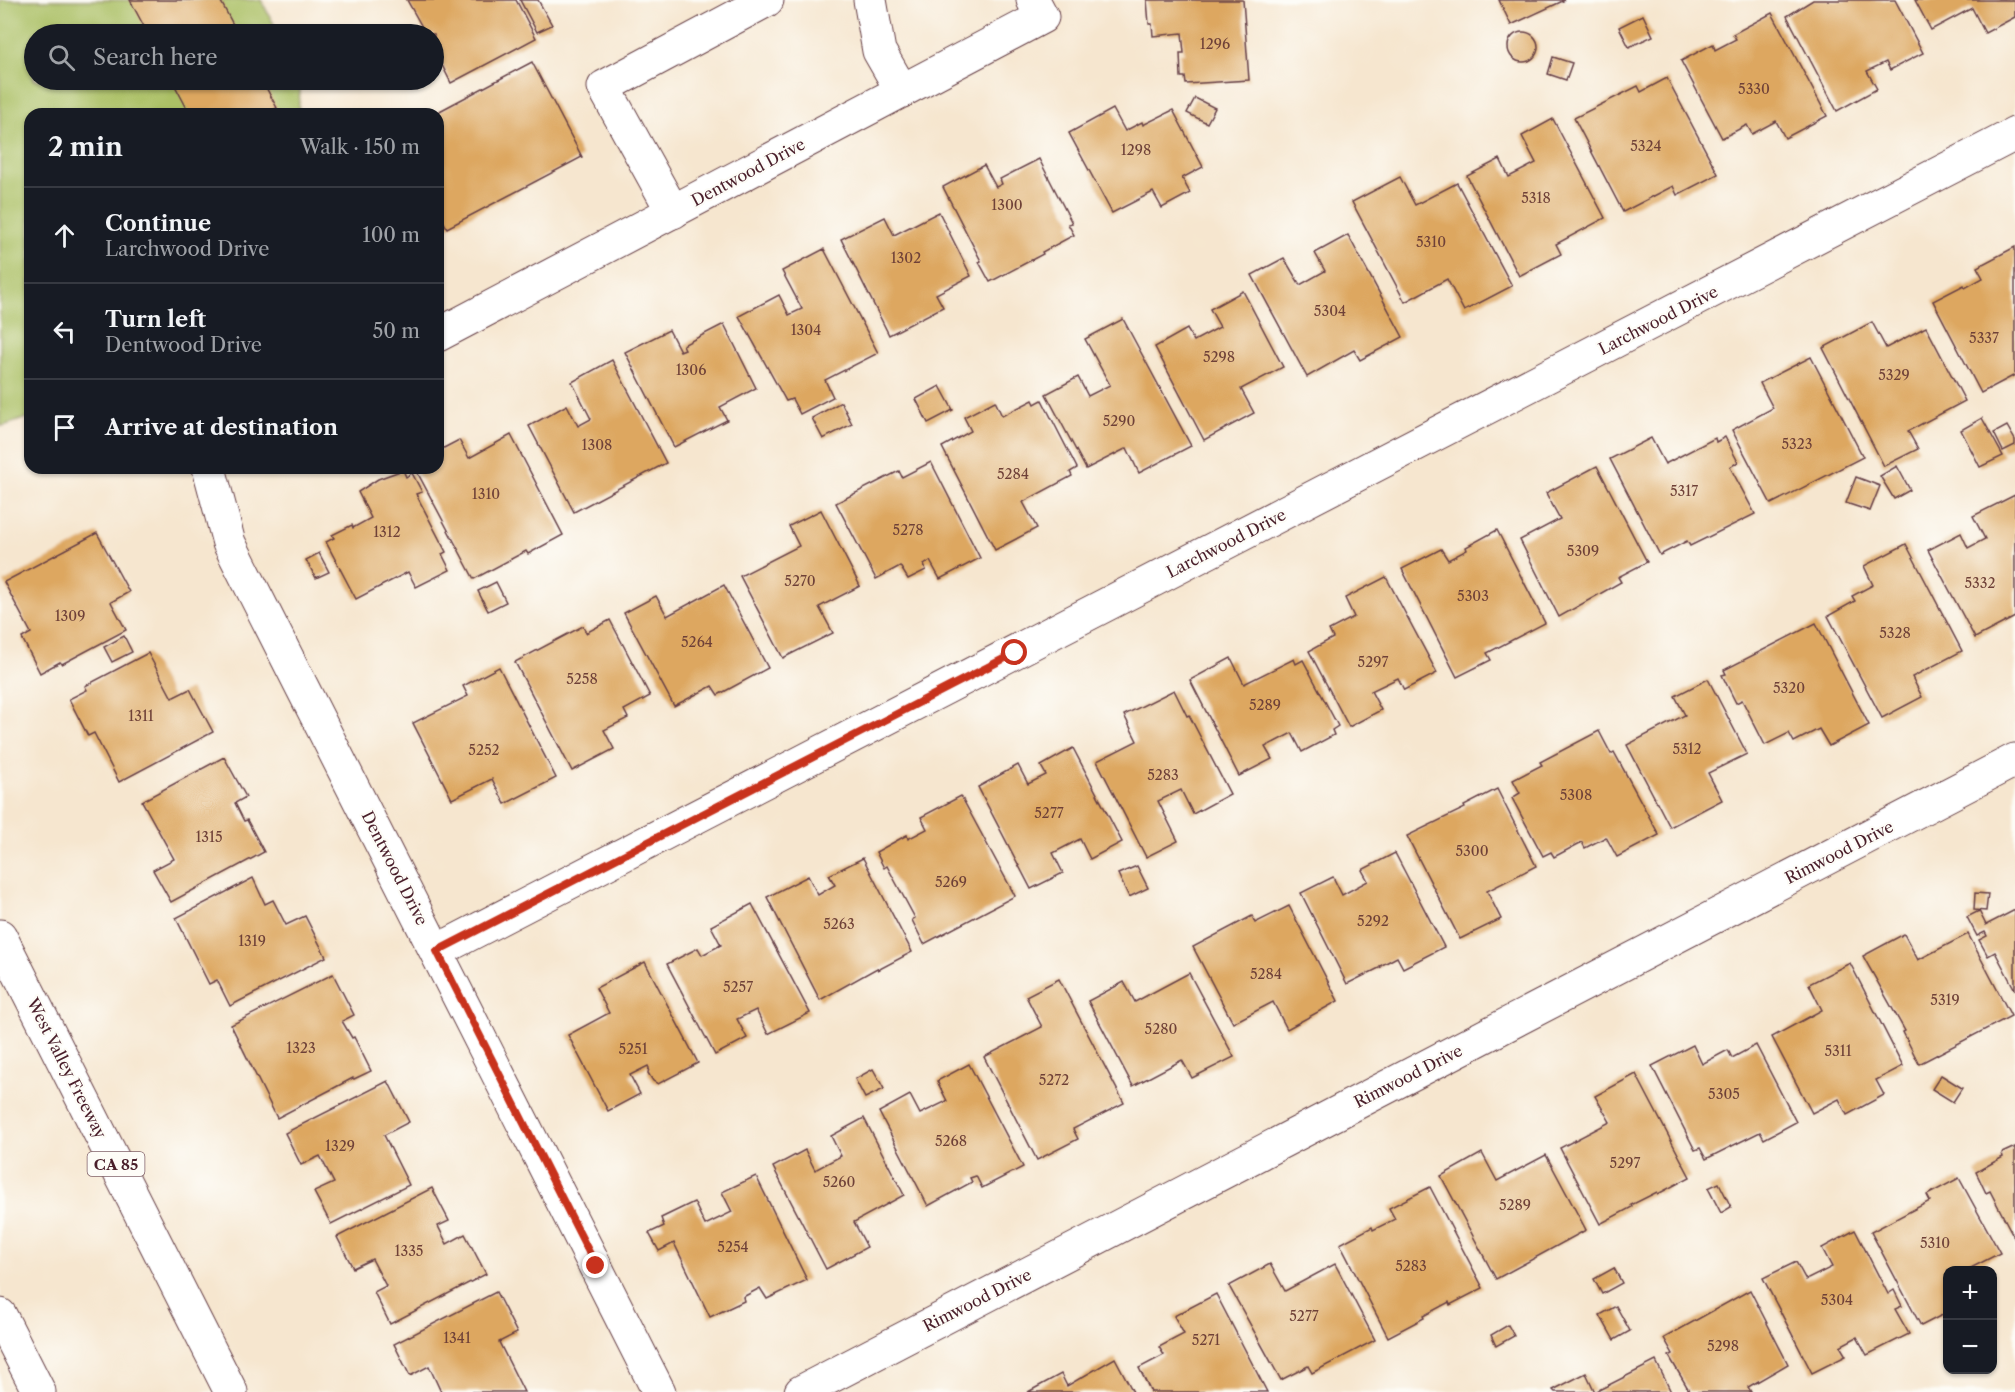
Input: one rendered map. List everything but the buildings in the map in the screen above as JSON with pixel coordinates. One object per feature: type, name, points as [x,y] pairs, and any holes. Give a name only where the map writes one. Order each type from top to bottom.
[{"type":"main road","points":[[672,212],[604,87],[766,0]]},
{"type":"main road","points":[[870,0],[879,51],[902,91]]},
{"type":"main road","name":"Dentwood Drive","points":[[444,332],[1041,17],[1033,0]]},
{"type":"main road","name":"Larchwood Drive","points":[[437,951],[2015,134]]},
{"type":"main road","name":"Dentwood Drive","points":[[210,474],[229,543],[659,1392]]},
{"type":"main road","name":"Rimwood Drive","points":[[801,1392],[2015,760]]},
{"type":"main road","name":"West Valley Freeway","points":[[0,936],[231,1392]]},
{"type":"main road","points":[[0,1315],[39,1392]]},
{"type":"green space","points":[[0,0],[261,0],[274,24],[24,24],[24,90],[300,90],[299,108],[24,108],[24,419],[0,425]]},
{"type":"route","points":[[596,1266],[437,951],[1015,653]]}]
